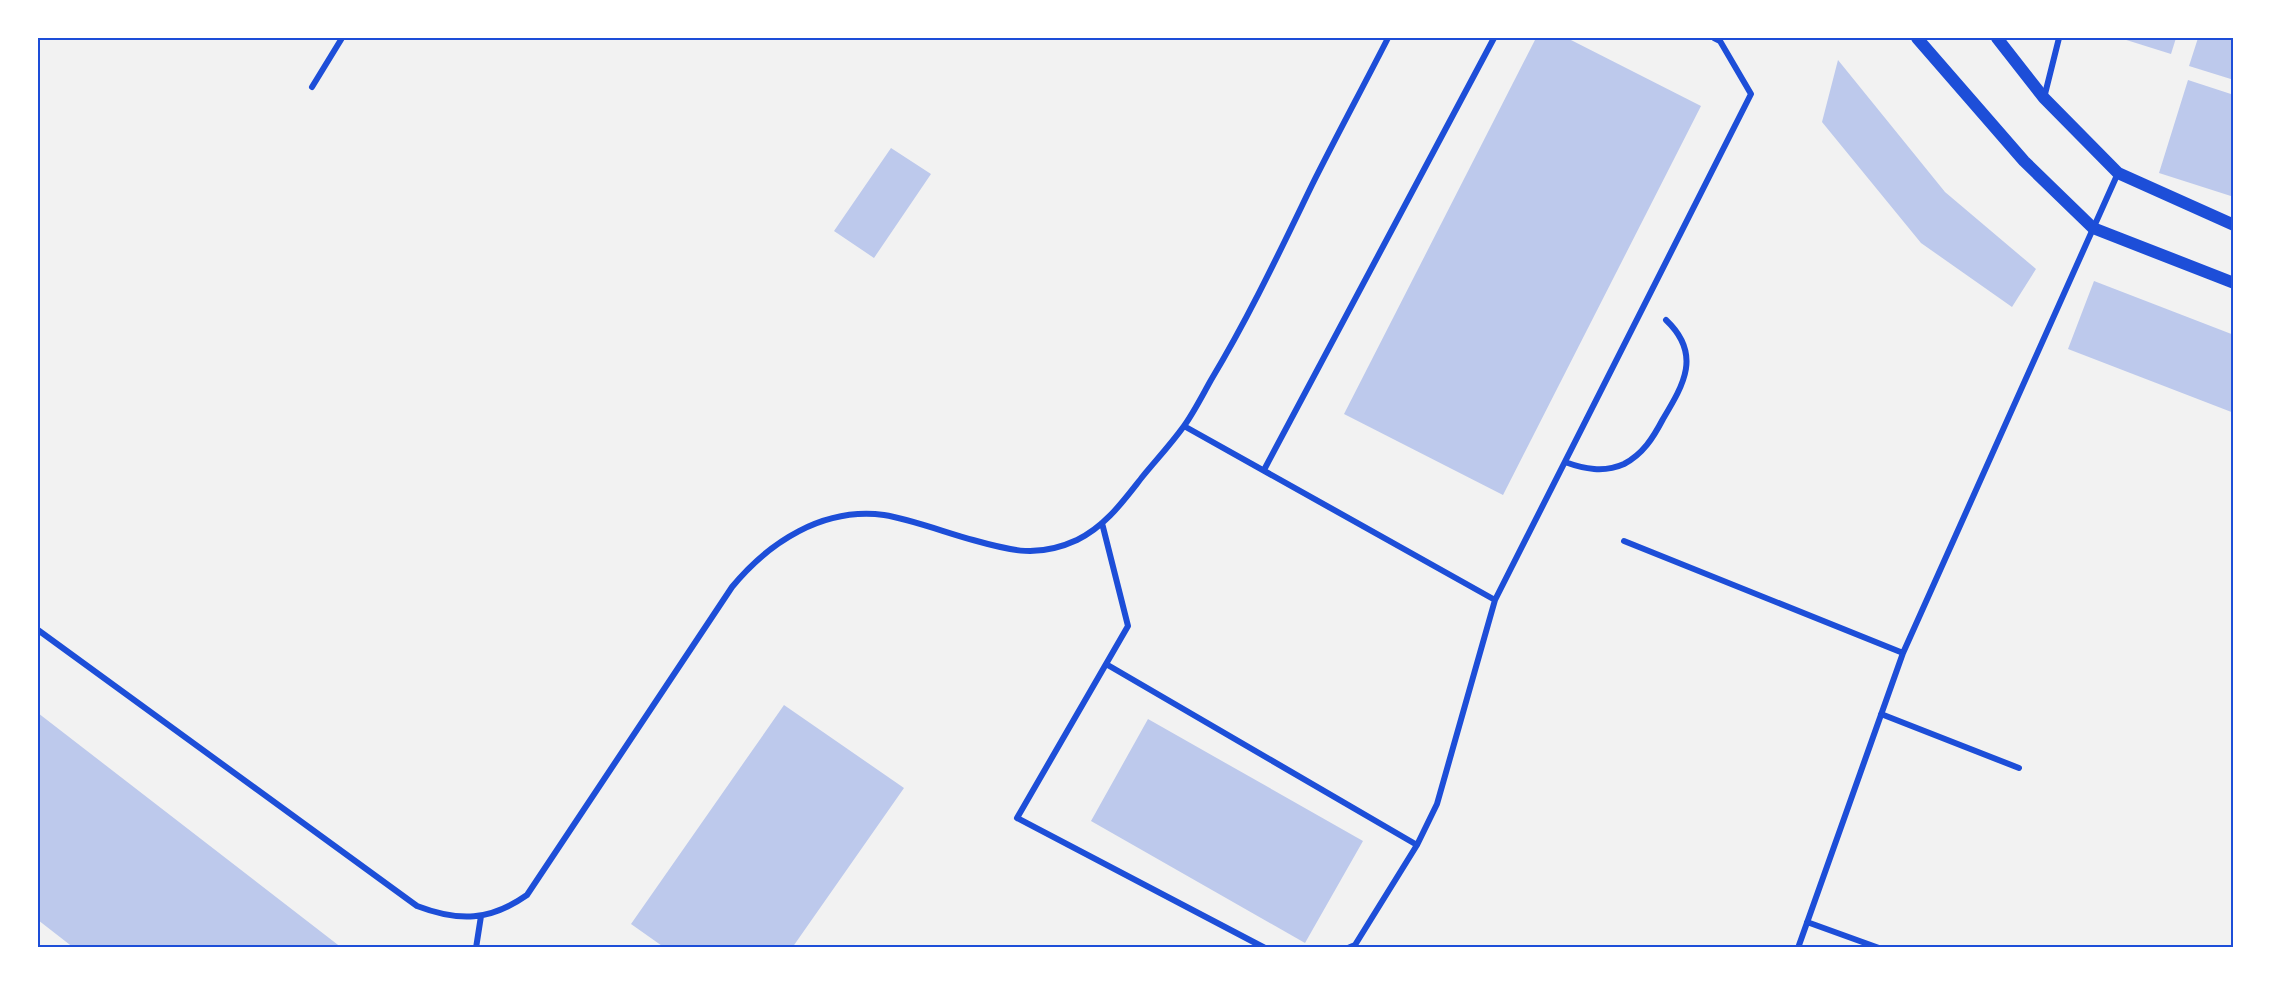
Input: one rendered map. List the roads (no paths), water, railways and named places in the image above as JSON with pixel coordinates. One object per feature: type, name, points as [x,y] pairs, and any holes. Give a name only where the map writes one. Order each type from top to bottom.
[{"type":"main road","points":[[1917,38],[2024,161],[2093,228],[2234,284]]},
{"type":"main road","points":[[1997,38],[2044,98],[2118,173],[2234,225]]},
{"type":"street","points":[[312,87],[342,38]]},
{"type":"street","points":[[38,630],[417,906],[437,914],[459,917],[481,916],[513,905],[527,895],[732,587],[760,556],[787,537],[809,525],[834,518],[859,514],[885,515],[997,548],[1028,552],[1058,547],[1078,540],[1112,514],[1184,426],[1242,330],[1388,38]]},
{"type":"street","points":[[1264,470],[1494,38]]},
{"type":"street","points":[[1348,948],[1355,945],[1417,845],[1437,804],[1495,600],[1751,94],[1720,41],[1713,38]]},
{"type":"street","points":[[2044,98],[2059,38]]},
{"type":"street","points":[[1798,948],[1903,652],[2118,173]]},
{"type":"street","points":[[1565,462],[1594,470],[1609,468],[1623,464],[1637,456],[1649,443],[1681,388],[1686,375],[1685,348],[1681,338],[1666,320]]},
{"type":"street","points":[[1184,426],[1495,600]]},
{"type":"street","points":[[1102,523],[1128,626],[1017,818],[1265,948]]},
{"type":"street","points":[[1624,541],[1903,652]]},
{"type":"street","points":[[1106,664],[1417,845]]},
{"type":"street","points":[[1881,714],[2019,768]]},
{"type":"street","points":[[476,948],[481,916]]},
{"type":"street","points":[[1807,922],[1879,948]]}]
